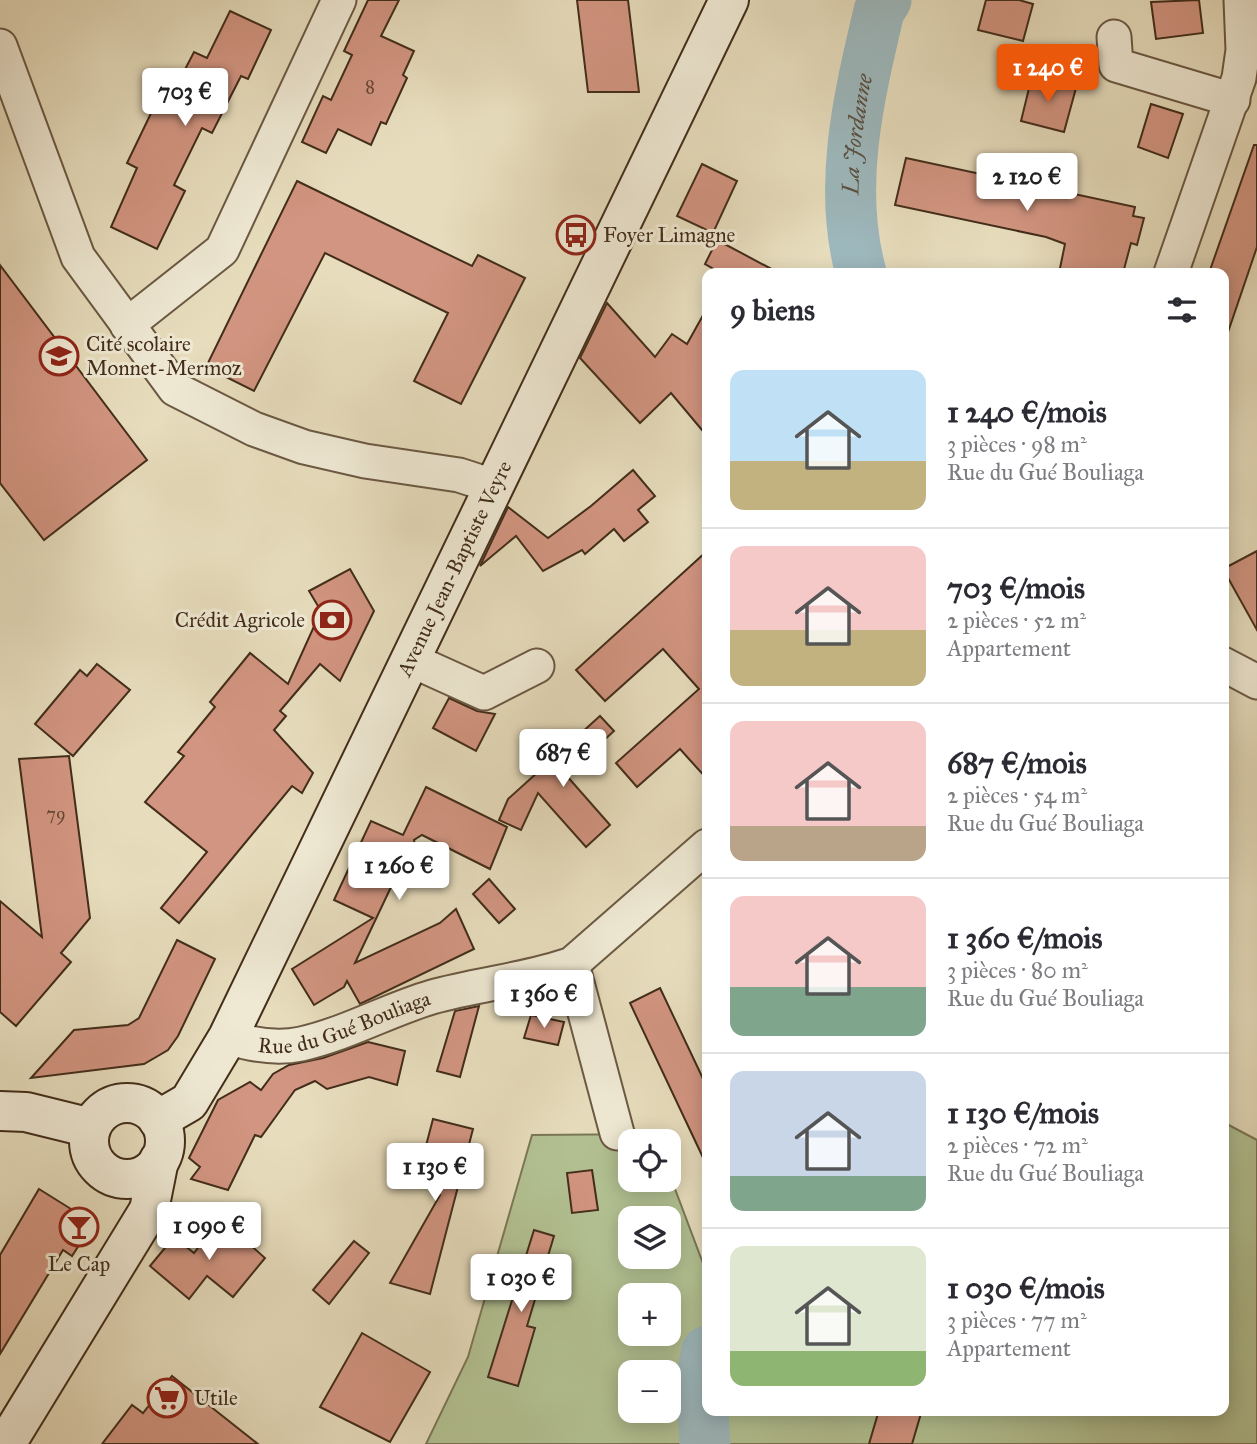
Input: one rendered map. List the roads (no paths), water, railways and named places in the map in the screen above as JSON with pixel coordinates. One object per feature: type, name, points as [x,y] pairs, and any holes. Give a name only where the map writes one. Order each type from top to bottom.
[{"type":"main road","name":"Avenue Jean-Baptiste Veyre","points":[[158,1120],[188,1102],[228,1037],[729,0]]},
{"type":"main road","points":[[6,1444],[149,1210],[165,1140],[158,1120],[140,1105],[128,1103],[106,1110],[91,1128],[89,1139],[95,1162],[103,1171],[125,1178],[145,1174],[159,1160]]},
{"type":"main road","points":[[0,1111],[26,1112],[91,1128]]},
{"type":"main road","points":[[102,1285],[130,1216],[125,1178]]},
{"type":"street","points":[[127,325],[222,250],[339,0]]},
{"type":"street","points":[[1173,268],[1233,100],[1243,50],[1241,0]]},
{"type":"street","points":[[1114,37],[1116,65],[1233,100]]},
{"type":"street","points":[[0,46],[78,257],[175,389],[254,429],[303,447],[365,461],[459,475],[493,486]]},
{"type":"street","points":[[411,660],[484,693],[537,666]]},
{"type":"street","points":[[1229,667],[1257,682]]},
{"type":"street","name":"Rue du Gué Bouliaga","points":[[228,1037],[268,1046],[301,1044],[429,998],[468,987],[548,973],[572,964],[702,850]]},
{"type":"street","points":[[572,964],[617,1133]]},
{"type":"waterway","name":"La Jordanne","points":[[860,268],[851,207],[854,141],[858,108],[879,11],[886,0]]},
{"type":"waterway","name":"La Jordanne","points":[[702,1375],[702,1396]]},
{"type":"waterway","name":"La Jordanne","points":[[703,1416],[705,1444]]},
{"type":"place","name":"Foyer Limagne","points":[[576,235]]},
{"type":"place","name":"Cité scolaire Monnet-Mermoz","points":[[59,356]]},
{"type":"place","name":"Crédit Agricole","points":[[332,620]]},
{"type":"place","name":"Le Cap","points":[[79,1227]]},
{"type":"place","name":"Utile","points":[[167,1398]]}]
